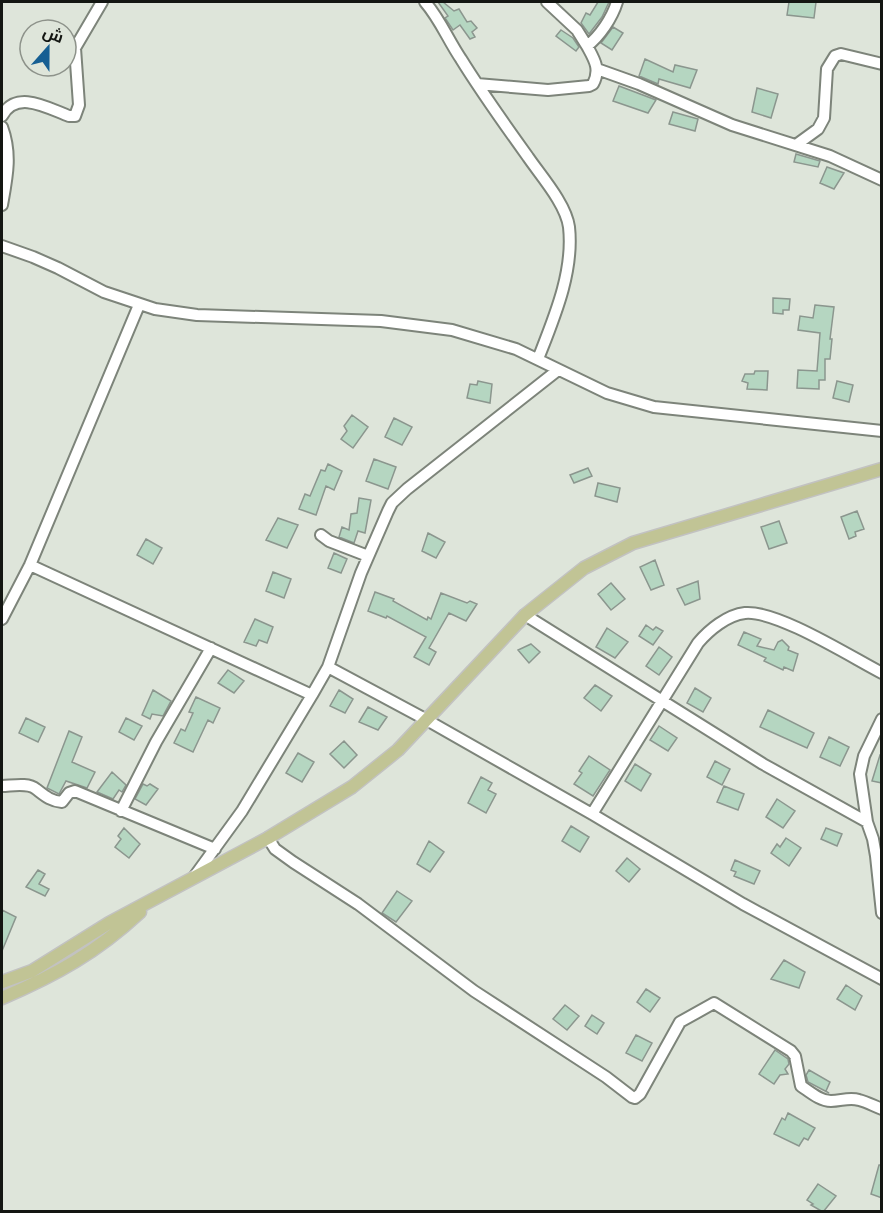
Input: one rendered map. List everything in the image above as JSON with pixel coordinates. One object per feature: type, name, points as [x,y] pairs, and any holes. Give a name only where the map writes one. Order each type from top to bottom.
[{"type":"main road","points":[[2,982],[32,971],[109,923],[268,838],[352,787],[398,750],[525,615],[584,568],[633,543],[882,469]]},
{"type":"main road","points":[[2,998],[59,972],[87,954],[115,935],[152,901]]},
{"type":"street","points":[[2,116],[6,108],[20,102],[31,101],[69,116],[75,116],[79,105],[75,48],[102,2]]},
{"type":"street","points":[[425,2],[436,15],[460,58],[566,215],[569,225],[569,247],[561,295],[538,359]]},
{"type":"street","points":[[477,84],[548,90],[589,86],[595,81],[596,62],[577,30],[547,2]]},
{"type":"street","points":[[586,46],[597,38],[615,10],[617,2]]},
{"type":"street","points":[[796,145],[821,125],[824,118],[827,69],[835,56],[841,54],[882,64]]},
{"type":"street","points":[[597,69],[649,88],[732,124],[830,156],[882,180]]},
{"type":"street","points":[[2,127],[8,144],[8,174],[2,205]]},
{"type":"street","points":[[2,246],[33,257],[104,292],[138,305],[197,315],[381,321],[434,327],[480,337],[538,359],[608,393],[654,407],[882,431]]},
{"type":"street","points":[[2,620],[30,565],[138,305]]},
{"type":"street","points":[[192,879],[242,811],[328,667],[368,556],[388,511],[400,494],[558,370]]},
{"type":"street","points":[[321,535],[329,541],[368,556]]},
{"type":"street","points":[[30,565],[312,695]]},
{"type":"street","points":[[592,814],[699,643],[708,632],[739,614],[747,613],[780,620],[882,673]]},
{"type":"street","points":[[525,615],[763,764],[867,822]]},
{"type":"street","points":[[121,811],[156,742],[211,648]]},
{"type":"street","points":[[328,667],[592,814],[743,904],[882,978]]},
{"type":"street","points":[[882,719],[864,756],[861,770],[867,822],[878,842],[882,913]]},
{"type":"street","points":[[2,786],[29,786],[36,788],[39,794],[62,802],[69,793],[75,791],[215,849]]},
{"type":"street","points":[[268,838],[275,849],[358,904],[474,991],[606,1077],[634,1098],[640,1094],[680,1022],[714,1003],[791,1051],[795,1056],[801,1086],[808,1091],[823,1100],[833,1101],[842,1098],[860,1100],[882,1109]]},
{"type":"building","points":[[438,2],[443,2],[454,11],[459,9],[467,22],[471,21],[477,28],[472,32],[475,37],[470,39],[460,25],[453,30],[445,18],[448,16]]},
{"type":"building","points":[[598,2],[609,2],[602,17],[589,34],[581,23],[586,13],[590,15]]},
{"type":"building","points":[[789,2],[816,2],[814,18],[787,15]]},
{"type":"building","points":[[613,27],[623,33],[612,50],[601,43]]},
{"type":"building","points":[[561,30],[573,38],[579,47],[576,51],[556,36]]},
{"type":"building","points":[[645,59],[673,72],[675,65],[697,70],[690,88],[659,79],[658,84],[639,76]]},
{"type":"building","points":[[619,86],[656,100],[648,113],[613,101]]},
{"type":"building","points":[[757,88],[778,94],[771,118],[752,112]]},
{"type":"building","points":[[673,112],[698,119],[695,131],[669,124]]},
{"type":"building","points":[[796,154],[820,161],[818,167],[794,162]]},
{"type":"building","points":[[827,167],[844,173],[834,189],[820,183]]},
{"type":"building","points":[[773,298],[790,299],[789,310],[783,310],[783,314],[773,313]]},
{"type":"building","points":[[815,305],[834,307],[830,359],[825,359],[825,380],[819,380],[819,389],[797,388],[798,370],[817,371],[820,333],[798,330],[800,316],[813,318]]},
{"type":"building","points":[[755,371],[768,371],[767,390],[747,389],[748,383],[742,381],[745,374],[754,374]]},
{"type":"building","points":[[478,381],[492,384],[490,403],[467,398],[470,384],[477,385]]},
{"type":"building","points":[[837,381],[853,385],[849,402],[833,398]]},
{"type":"building","points":[[352,415],[368,427],[353,448],[341,439],[347,431],[344,426]]},
{"type":"building","points":[[394,418],[412,427],[402,445],[385,437]]},
{"type":"building","points":[[374,459],[396,467],[388,489],[366,481]]},
{"type":"building","points":[[328,464],[342,471],[334,490],[326,486],[316,515],[299,509],[305,494],[310,496],[321,470],[325,471]]},
{"type":"building","points":[[588,468],[592,476],[574,483],[570,475]]},
{"type":"building","points":[[598,483],[620,488],[617,502],[595,496]]},
{"type":"building","points":[[359,498],[371,500],[365,533],[358,531],[354,543],[339,537],[342,527],[349,530],[351,514],[357,513]]},
{"type":"building","points":[[857,511],[864,529],[855,532],[856,536],[849,539],[841,517]]},
{"type":"building","points":[[278,518],[298,525],[287,548],[266,540]]},
{"type":"building","points":[[779,521],[787,543],[769,549],[761,527]]},
{"type":"building","points":[[428,533],[445,542],[436,558],[422,551]]},
{"type":"building","points":[[146,539],[162,548],[153,564],[137,555]]},
{"type":"building","points":[[334,553],[347,559],[341,573],[328,568]]},
{"type":"building","points":[[655,560],[664,585],[651,590],[640,567]]},
{"type":"building","points":[[273,572],[291,579],[284,598],[266,591]]},
{"type":"building","points":[[698,581],[700,599],[685,605],[677,589]]},
{"type":"building","points":[[611,583],[625,599],[611,610],[598,594]]},
{"type":"building","points":[[375,592],[394,599],[393,601],[427,620],[428,617],[431,619],[441,593],[467,603],[470,601],[477,604],[466,621],[449,613],[429,648],[436,652],[429,665],[414,657],[426,637],[387,616],[386,618],[368,611]]},
{"type":"building","points":[[255,619],[273,627],[267,643],[259,640],[256,646],[244,642]]},
{"type":"building","points":[[646,625],[653,630],[656,627],[663,631],[653,645],[639,636]]},
{"type":"building","points":[[607,628],[628,642],[615,658],[596,647]]},
{"type":"building","points":[[744,632],[761,639],[757,646],[774,650],[778,642],[782,640],[789,647],[788,650],[798,654],[793,671],[784,667],[783,670],[764,661],[766,658],[738,645]]},
{"type":"building","points":[[531,644],[540,652],[529,663],[518,650]]},
{"type":"building","points":[[659,647],[672,657],[659,675],[646,666]]},
{"type":"building","points":[[228,670],[244,681],[234,693],[218,683]]},
{"type":"building","points":[[595,685],[612,696],[601,711],[584,698]]},
{"type":"building","points":[[695,688],[711,698],[703,712],[687,703]]},
{"type":"building","points":[[153,690],[171,701],[163,716],[152,714],[150,719],[142,715]]},
{"type":"building","points":[[339,690],[353,699],[345,713],[330,706]]},
{"type":"building","points":[[196,697],[220,708],[213,723],[208,720],[193,752],[174,743],[181,729],[185,731],[193,713],[189,712]]},
{"type":"building","points":[[368,707],[387,717],[378,730],[359,722]]},
{"type":"building","points":[[768,710],[814,733],[807,748],[760,727]]},
{"type":"building","points":[[26,718],[45,727],[38,742],[19,733]]},
{"type":"building","points":[[126,718],[142,726],[134,740],[119,732]]},
{"type":"building","points":[[659,726],[677,738],[668,751],[650,740]]},
{"type":"building","points":[[69,731],[82,737],[72,762],[95,772],[87,788],[66,781],[59,794],[47,788]]},
{"type":"building","points":[[829,737],[849,747],[840,766],[820,757]]},
{"type":"building","points":[[344,741],[357,755],[344,768],[330,754]]},
{"type":"building","points":[[298,753],[314,762],[302,782],[286,773]]},
{"type":"building","points":[[880,755],[882,756],[882,783],[872,781]]},
{"type":"building","points":[[589,756],[610,770],[593,796],[574,784],[582,773],[579,771]]},
{"type":"building","points":[[715,761],[730,769],[722,785],[707,777]]},
{"type":"building","points":[[635,764],[651,774],[641,791],[625,781]]},
{"type":"building","points":[[112,772],[126,785],[122,792],[119,790],[113,799],[97,792]]},
{"type":"building","points":[[481,777],[492,783],[488,790],[496,794],[486,813],[468,803]]},
{"type":"building","points":[[143,784],[147,786],[150,784],[158,789],[146,805],[135,799]]},
{"type":"building","points":[[724,786],[744,794],[738,810],[717,802]]},
{"type":"building","points":[[777,799],[795,811],[783,828],[766,817]]},
{"type":"building","points":[[571,826],[589,837],[580,852],[562,841]]},
{"type":"building","points":[[124,828],[140,844],[129,858],[115,847],[121,839],[118,836]]},
{"type":"building","points":[[826,828],[842,834],[837,846],[821,839]]},
{"type":"building","points":[[786,838],[801,848],[789,866],[771,853],[777,844],[780,847]]},
{"type":"building","points":[[429,841],[444,852],[430,872],[417,864]]},
{"type":"building","points":[[627,858],[640,869],[629,882],[616,871]]},
{"type":"building","points":[[735,860],[760,871],[754,884],[734,876],[736,872],[731,870]]},
{"type":"building","points":[[38,870],[45,874],[39,884],[49,889],[45,896],[26,887]]},
{"type":"building","points":[[397,891],[412,901],[396,922],[382,913]]},
{"type":"building","points":[[2,910],[16,917],[2,951]]},
{"type":"building","points":[[784,960],[805,972],[799,988],[771,979]]},
{"type":"building","points":[[846,985],[862,996],[855,1010],[837,999]]},
{"type":"building","points":[[646,989],[660,998],[650,1012],[637,1002]]},
{"type":"building","points":[[565,1005],[579,1016],[567,1030],[553,1019]]},
{"type":"building","points":[[592,1015],[604,1023],[597,1034],[585,1026]]},
{"type":"building","points":[[636,1035],[652,1043],[642,1061],[626,1053]]},
{"type":"building","points":[[775,1050],[788,1059],[789,1064],[785,1069],[788,1074],[780,1075],[774,1084],[759,1074]]},
{"type":"building","points":[[809,1070],[830,1082],[826,1091],[829,1093],[808,1082],[806,1075]]},
{"type":"building","points":[[788,1113],[815,1128],[808,1140],[804,1138],[799,1146],[774,1134],[782,1118],[785,1120]]},
{"type":"building","points":[[879,1165],[882,1165],[882,1198],[871,1194]]},
{"type":"building","points":[[818,1184],[836,1196],[823,1212],[807,1200]]}]
